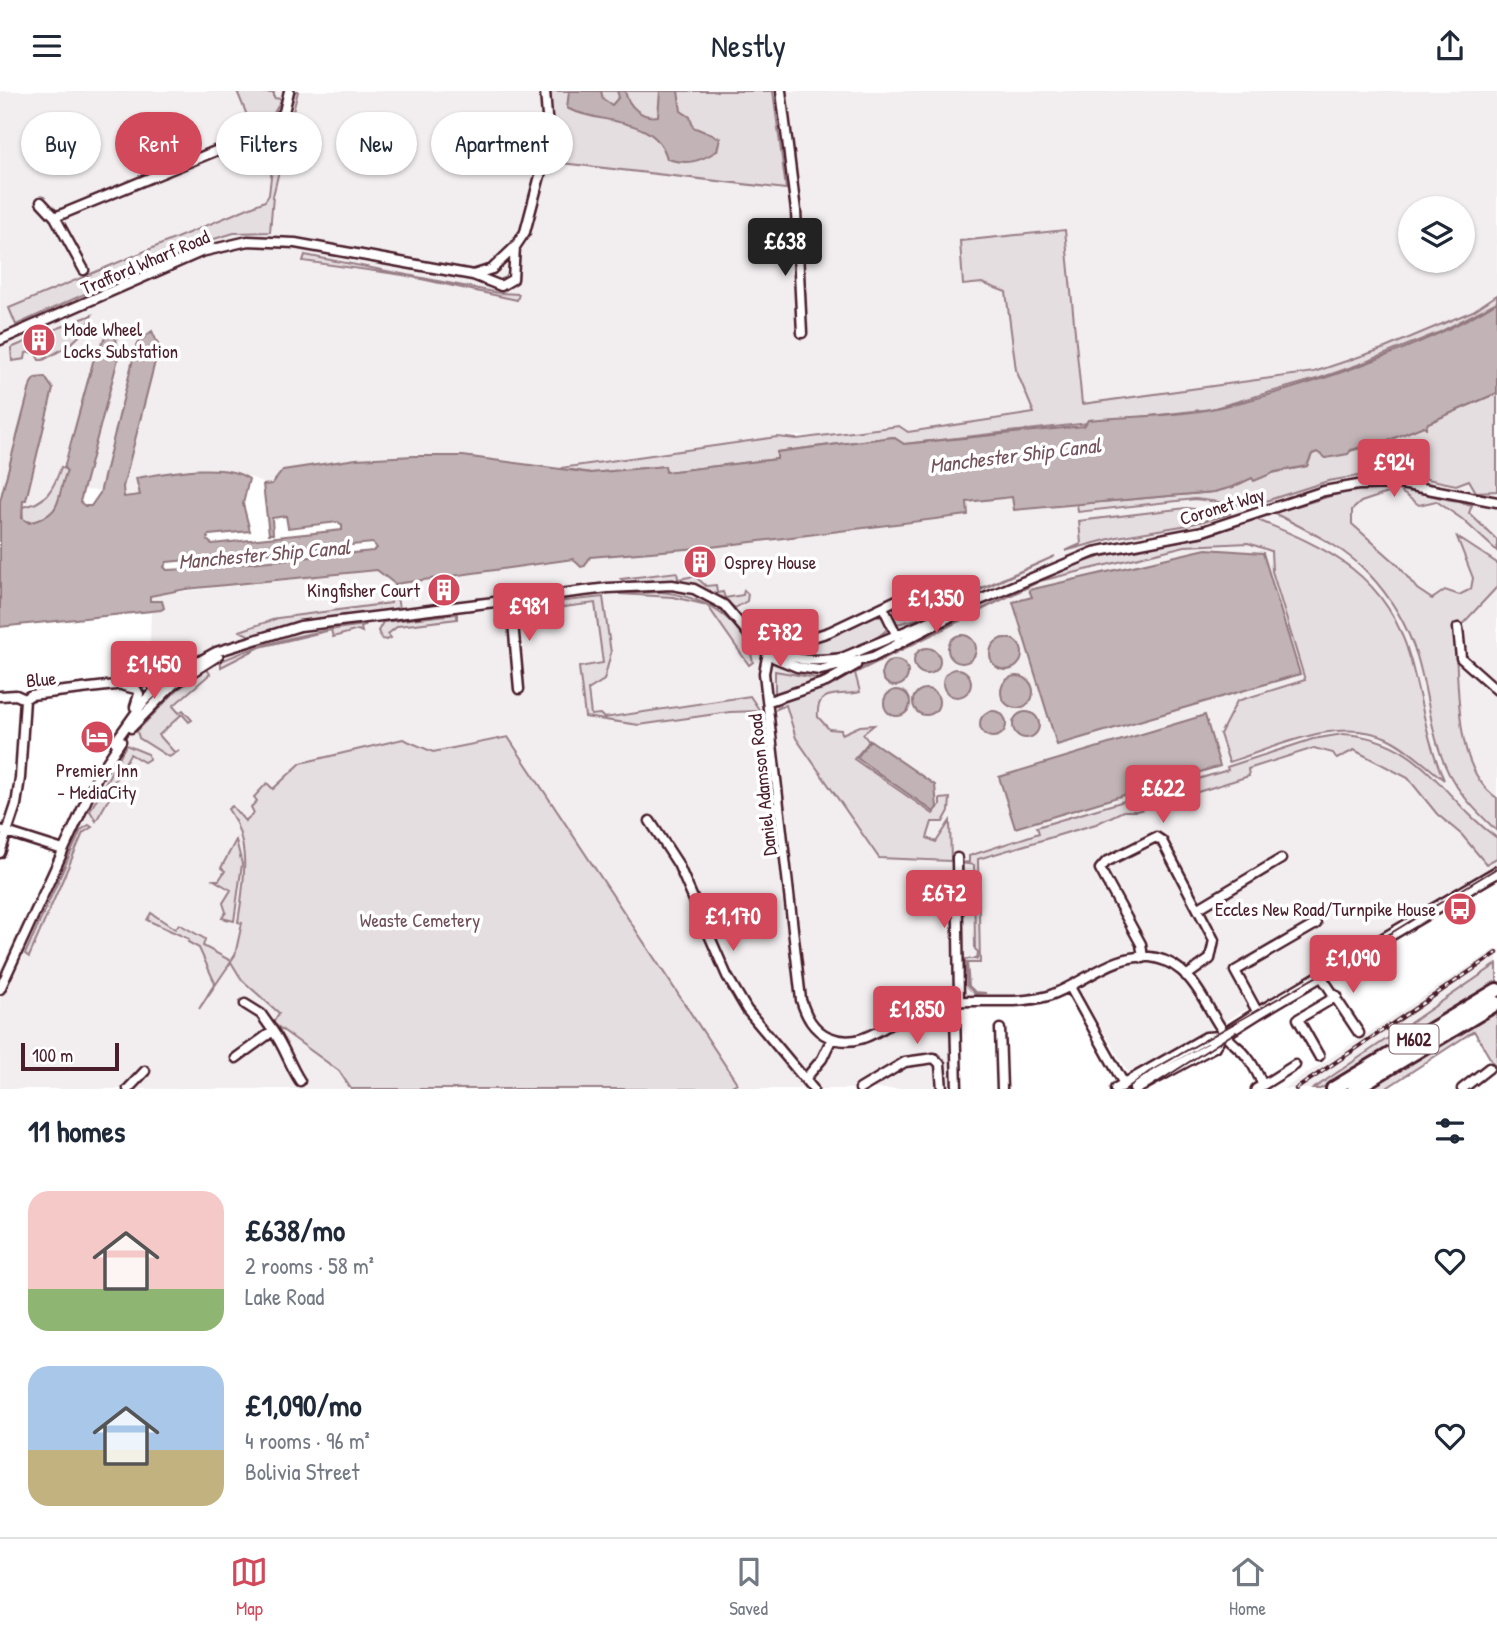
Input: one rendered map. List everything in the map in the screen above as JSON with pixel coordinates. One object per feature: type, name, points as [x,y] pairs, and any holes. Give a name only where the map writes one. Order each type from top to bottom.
[{"type":"highway","name":"M602","points":[[1333,1089],[1497,990]]},
{"type":"highway","name":"M602","points":[[1353,1089],[1497,1003]]},
{"type":"main road","points":[[1147,1089],[1258,1013],[1497,872]]},
{"type":"main road","points":[[1123,1087],[1206,1038],[1217,1042]]},
{"type":"main road","points":[[1136,1089],[1217,1042]]},
{"type":"street","points":[[55,218],[268,129],[284,112],[289,91]]},
{"type":"street","points":[[515,247],[495,266],[492,280],[498,285],[508,284],[514,275],[512,267],[515,247],[530,217],[549,142],[543,105],[545,91]]},
{"type":"street","points":[[781,91],[796,211],[802,333]]},
{"type":"street","points":[[41,202],[55,218],[85,270]]},
{"type":"street","name":"Trafford Wharf Road","points":[[0,341],[201,252],[248,241],[295,243],[492,280]]},
{"type":"street","points":[[495,266],[512,267]]},
{"type":"street","name":"Trafford Wharf Road","points":[[473,275],[495,266]]},
{"type":"street","name":"Coronet Way","points":[[233,646],[300,626],[644,585],[681,586],[704,593],[724,605],[770,651],[797,667],[820,670],[861,662],[899,640],[1094,552],[1219,527],[1338,488],[1401,484],[1497,502]]},
{"type":"street","points":[[778,638],[810,638],[926,586]]},
{"type":"street","points":[[511,600],[519,689]]},
{"type":"street","points":[[883,607],[899,640]]},
{"type":"street","points":[[1458,628],[1461,658],[1497,690]]},
{"type":"street","name":"Coronet Way","points":[[770,651],[809,662],[842,658],[899,640]]},
{"type":"street","points":[[113,747],[160,697],[233,646]]},
{"type":"street","points":[[113,747],[154,692],[169,678],[216,652],[233,646]]},
{"type":"street","name":"Daniel Adamson Road","points":[[770,651],[764,673],[801,1000],[811,1024],[832,1038]]},
{"type":"street","points":[[118,685],[157,693],[207,659],[219,656]]},
{"type":"street","points":[[809,662],[820,670],[818,685]]},
{"type":"street","points":[[769,701],[818,685],[861,662]]},
{"type":"street","name":"Blue","points":[[0,696],[16,695],[25,699],[31,695],[169,678]]},
{"type":"street","points":[[0,989],[63,850],[139,699],[139,694],[130,687]]},
{"type":"street","points":[[0,853],[20,779],[25,699]]},
{"type":"street","points":[[650,821],[678,864],[727,976],[747,1010],[813,1089]]},
{"type":"street","points":[[4,832],[63,850]]},
{"type":"street","points":[[1143,957],[1141,944],[1100,869],[1105,862],[1156,837],[1162,841],[1214,940],[1215,949],[1210,959],[1186,976]]},
{"type":"street","points":[[957,858],[959,1002]]},
{"type":"street","points":[[1199,908],[1281,859]]},
{"type":"street","points":[[1258,1013],[1235,971],[1316,925]]},
{"type":"street","points":[[805,1079],[822,1059],[832,1038],[862,1039],[922,1007],[959,1002],[1035,999],[1070,986],[1123,958],[1143,957],[1157,958],[1175,966],[1186,976],[1217,1042],[1247,1056],[1260,1087],[1295,1065]]},
{"type":"street","points":[[1321,976],[1337,996],[1359,1033]]},
{"type":"street","points":[[1070,986],[1123,1087]]},
{"type":"street","points":[[1319,1056],[1298,1019],[1337,996]]},
{"type":"street","points":[[245,1004],[261,1014],[287,1051],[287,1061],[300,1081]]},
{"type":"street","points":[[955,1015],[957,1089]]},
{"type":"street","points":[[1000,1029],[1002,1089]]},
{"type":"street","points":[[236,1058],[272,1031]]},
{"type":"street","points":[[860,1089],[905,1062],[934,1058],[940,1064],[942,1089]]},
{"type":"street","points":[[1462,1089],[1489,1068]]},
{"type":"street","points":[[128,1089],[145,1071]]},
{"type":"shaded area","points":[[0,91],[549,91],[550,112],[431,112],[431,175],[573,175],[573,164],[785,189],[773,91],[1497,91],[1497,295],[1473,311],[1385,348],[1314,372],[1082,404],[972,424],[908,432],[777,437],[561,468],[463,456],[356,459],[286,472],[268,485],[241,473],[208,468],[137,478],[141,495],[124,498],[123,487],[158,339],[152,331],[137,343],[103,482],[99,491],[84,490],[109,334],[96,351],[64,467],[67,470],[57,508],[22,507],[53,389],[48,379],[42,377],[31,383],[0,509]]},
{"type":"shaded area","points":[[1497,393],[1497,863],[1324,967],[1129,1074],[1078,989],[1054,1001],[952,1009],[952,1089],[727,1089],[737,1082],[508,738],[433,752],[403,739],[301,763],[259,803],[235,955],[242,980],[279,1014],[274,1023],[339,1071],[351,1089],[0,1089],[0,970],[92,774],[124,723],[149,673],[151,611],[161,610],[162,601],[150,601],[152,595],[377,570],[459,574],[574,559],[581,567],[590,557],[711,547],[967,515],[966,502],[1013,497],[1015,510],[1089,503],[1326,458]]},
{"type":"shaded area","points":[[1497,948],[1497,964],[1377,1048],[1313,1089],[1283,1089]]},
{"type":"green space","points":[[237,91],[274,93],[274,98],[282,99],[274,112],[246,112]]},
{"type":"green space","points":[[295,91],[298,91],[293,112],[289,111]]},
{"type":"green space","points":[[550,91],[773,91],[786,189],[573,164],[573,112],[551,112]]},
{"type":"green space","points":[[271,175],[278,175],[270,232],[234,233],[191,246],[16,325],[9,308],[265,201],[269,195]]},
{"type":"green space","points":[[1065,230],[1082,404],[1314,372],[1385,348],[1473,311],[1497,295],[1497,302],[1440,332],[1363,363],[1211,409],[904,444],[893,437],[777,452],[777,459],[666,472],[665,466],[591,473],[561,468],[777,437],[797,439],[899,426],[908,432],[1034,413],[1016,370],[1006,292],[982,283],[963,285],[960,241]]},
{"type":"green space","points":[[305,255],[499,293],[519,294],[517,300],[403,275],[303,261]]},
{"type":"green space","points":[[92,315],[79,337],[58,352],[43,360],[39,360],[35,352],[26,353],[25,359],[12,361],[11,348],[32,339],[36,346],[46,342],[43,334]]},
{"type":"green space","points":[[1497,393],[1497,491],[1476,492],[1469,480],[1456,485],[1413,476],[1358,476],[1328,481],[1250,506],[1195,499],[1078,512],[1077,504],[1214,492],[1233,487],[1252,477],[1307,466],[1312,454],[1318,452],[1326,458],[1389,440]]},
{"type":"green space","points":[[61,467],[67,470],[53,512],[37,521],[23,520],[22,507],[43,499],[48,494]]},
{"type":"green space","points":[[1400,489],[1361,502],[1352,510],[1352,524],[1397,564],[1417,589],[1432,599],[1445,590],[1459,595],[1471,589],[1473,578],[1457,537],[1497,563],[1497,587],[1454,633],[1465,745],[1482,784],[1497,798],[1497,831],[1465,797],[1449,774],[1438,745],[1417,656],[1391,601],[1358,563],[1324,539],[1274,513],[1347,491]]},
{"type":"green space","points":[[1403,489],[1472,505],[1469,513],[1497,540],[1497,551],[1462,519],[1436,501],[1419,505],[1401,492]]},
{"type":"green space","points":[[1186,508],[1231,514],[1188,525],[1117,537],[1065,551],[1081,544],[1079,521]]},
{"type":"green space","points":[[1255,519],[1307,541],[1352,568],[1386,605],[1400,629],[1410,658],[1428,735],[1444,780],[1395,742],[1368,732],[1348,730],[1308,736],[1229,762],[1220,734],[1237,701],[1305,680],[1272,571],[1271,551],[1248,543],[1185,546],[1040,581],[855,673],[860,692],[831,695],[821,701],[818,717],[829,729],[841,730],[842,734],[860,726],[874,725],[863,734],[869,742],[854,759],[933,814],[940,805],[940,799],[950,798],[949,811],[943,822],[932,822],[927,838],[936,842],[950,821],[951,861],[879,858],[796,738],[786,705],[777,709],[783,700],[834,681],[1065,568],[1119,551],[1203,537]]},
{"type":"green space","points":[[1055,556],[917,619],[897,624],[893,616],[895,605],[900,603],[968,594]]},
{"type":"green space","points":[[677,572],[678,579],[695,576],[706,586],[716,585],[717,593],[723,592],[725,598],[743,595],[744,590],[748,594],[747,601],[735,608],[709,592],[683,583],[625,582],[621,579]]},
{"type":"green space","points":[[395,584],[399,609],[300,622],[250,636],[240,631],[278,618],[391,603]]},
{"type":"green space","points":[[659,592],[690,598],[707,605],[673,597],[619,594]]},
{"type":"green space","points":[[603,597],[611,653],[604,680],[588,690],[591,715],[600,714],[604,718],[750,696],[760,711],[730,712],[639,725],[585,717],[579,667],[603,663],[595,603],[517,613],[519,606]]},
{"type":"green space","points":[[707,605],[730,621],[740,633],[753,662],[749,665]]},
{"type":"green space","points":[[457,614],[457,619],[398,626],[388,634],[391,638],[387,640],[382,639],[378,631],[383,622]]},
{"type":"green space","points":[[876,615],[884,618],[889,629],[863,645],[835,653],[793,650],[767,638],[775,635],[799,647]]},
{"type":"green space","points":[[366,625],[361,628],[362,632],[358,630],[333,637],[331,630],[260,647],[221,667],[221,661],[239,654],[274,642],[310,633],[328,630]]},
{"type":"green space","points":[[207,669],[210,674],[173,706],[179,713],[183,710],[192,720],[189,722],[182,714],[159,735],[174,752],[179,751],[169,757],[139,738],[137,731],[177,690]]},
{"type":"green space","points":[[775,671],[816,678],[811,684],[775,694]]},
{"type":"green space","points":[[1343,734],[1371,738],[1412,758],[1497,838],[1497,858],[1486,864],[1462,835],[1437,814],[1408,778],[1354,750],[1337,759],[1333,753],[1314,748],[1248,769],[1249,776],[1137,811],[1123,811],[1096,824],[978,859],[980,963],[967,963],[969,986],[975,992],[986,993],[975,994],[967,986],[965,959],[977,959],[978,952],[975,949],[974,865],[961,863],[969,862],[969,856],[1039,833],[1037,827],[1228,770],[1227,767],[1313,739]]},
{"type":"green space","name":"Weaste Cemetery","points":[[508,737],[737,1083],[727,1089],[351,1089],[339,1071],[273,1023],[279,1013],[242,980],[231,962],[199,1009],[215,983],[199,948],[188,942],[189,939],[147,920],[151,913],[175,929],[179,924],[205,939],[203,946],[231,961],[235,955],[242,923],[238,922],[244,864],[241,836],[228,809],[232,806],[245,821],[254,813],[251,807],[257,801],[254,797],[267,783],[273,789],[301,763],[403,739],[433,752]]},
{"type":"green space","points":[[126,745],[148,754],[149,759],[144,762],[130,754],[108,792],[111,795],[96,821],[90,811]]},
{"type":"green space","points":[[89,825],[92,827],[83,833],[29,957],[25,954],[81,830]]},
{"type":"green space","points":[[236,840],[242,864],[234,921],[222,918],[226,912],[223,903],[231,890],[214,880],[219,880],[225,871],[221,868]]},
{"type":"green space","points":[[1497,964],[1497,982],[1320,1089],[1313,1089]]},
{"type":"green space","points":[[1497,1012],[1497,1070],[1474,1031],[1385,1089],[1367,1089]]},
{"type":"water","points":[[569,91],[601,91],[603,99],[612,105],[619,97],[617,91],[625,91],[629,102],[637,110],[658,116],[660,91],[678,91],[681,111],[690,117],[693,127],[720,138],[717,151],[693,161],[667,159],[661,145],[652,135],[639,128],[567,108]]},
{"type":"water","name":"Manchester Ship Canal","points":[[1497,302],[1497,393],[1428,423],[1426,428],[1424,426],[1389,440],[1351,450],[1348,454],[1326,458],[1317,452],[1312,454],[1307,466],[1275,472],[1254,481],[1252,478],[1214,492],[1014,510],[1012,497],[967,502],[968,515],[711,547],[590,557],[585,566],[581,567],[573,559],[395,584],[377,570],[186,589],[150,596],[150,601],[162,601],[164,608],[161,610],[0,627],[0,501],[31,383],[35,378],[45,377],[53,389],[26,500],[23,500],[22,518],[29,523],[49,514],[57,503],[96,351],[108,334],[116,335],[118,359],[80,502],[91,506],[100,493],[137,343],[152,331],[159,346],[123,487],[124,497],[140,495],[136,478],[163,474],[211,469],[249,479],[243,504],[250,531],[209,535],[207,540],[212,544],[342,530],[342,525],[338,522],[288,528],[286,516],[272,518],[273,534],[269,534],[263,485],[272,484],[283,470],[356,459],[463,456],[591,473],[665,466],[666,472],[777,459],[777,452],[893,437],[904,444],[1084,426],[1088,420],[1196,412],[1281,391],[1359,366],[1434,336]],"holes":[[[373,543],[377,548],[373,551],[186,569],[167,570],[164,567],[167,562]]]},
{"type":"water","points":[[1206,549],[1263,553],[1300,674],[1057,745],[1013,602],[1032,597],[1029,590]]},
{"type":"water","points":[[962,635],[972,639],[976,649],[972,659],[962,663],[952,659],[948,649],[952,639]]},
{"type":"water","points":[[1006,638],[1017,643],[1022,654],[1017,665],[1006,670],[995,665],[990,654],[995,643]]},
{"type":"water","points":[[927,648],[936,652],[940,661],[936,670],[927,674],[918,670],[914,661],[918,652]]},
{"type":"water","points":[[895,660],[904,664],[908,673],[904,682],[895,686],[886,682],[882,673],[886,664]]},
{"type":"water","points":[[957,669],[967,673],[971,683],[967,693],[957,697],[947,693],[943,683],[947,673]]},
{"type":"water","points":[[1017,676],[1028,681],[1033,692],[1028,703],[1017,708],[1006,703],[1001,692],[1006,681]]},
{"type":"water","points":[[926,689],[935,693],[939,702],[935,711],[926,715],[917,711],[913,702],[917,693]]},
{"type":"water","points":[[897,690],[907,693],[910,703],[907,713],[897,716],[887,713],[884,703],[887,693]]},
{"type":"water","points":[[993,711],[1002,715],[1006,724],[1002,733],[993,737],[984,733],[980,724],[984,715]]},
{"type":"water","points":[[1026,712],[1035,716],[1039,725],[1035,734],[1026,738],[1017,734],[1013,725],[1017,716]]},
{"type":"water","points":[[1205,715],[1220,766],[1015,828],[999,777]]},
{"type":"water","points":[[870,740],[935,785],[937,807],[934,812],[857,758]]},
{"type":"tram line","points":[[1126,1089],[1149,1072],[1370,946],[1497,868]]},
{"type":"tram line","points":[[1147,1089],[1236,1032]]},
{"type":"railway","points":[[1296,1089],[1497,953]]},
{"type":"place","name":"Mode Wheel Locks Substation","points":[[39,340]]},
{"type":"place","name":"Osprey House","points":[[700,562]]},
{"type":"place","name":"Kingfisher Court","points":[[444,590]]},
{"type":"place","name":"Premier Inn - MediaCity","points":[[97,737]]},
{"type":"place","name":"Eccles New Road/Turnpike House","points":[[1460,909]]}]
